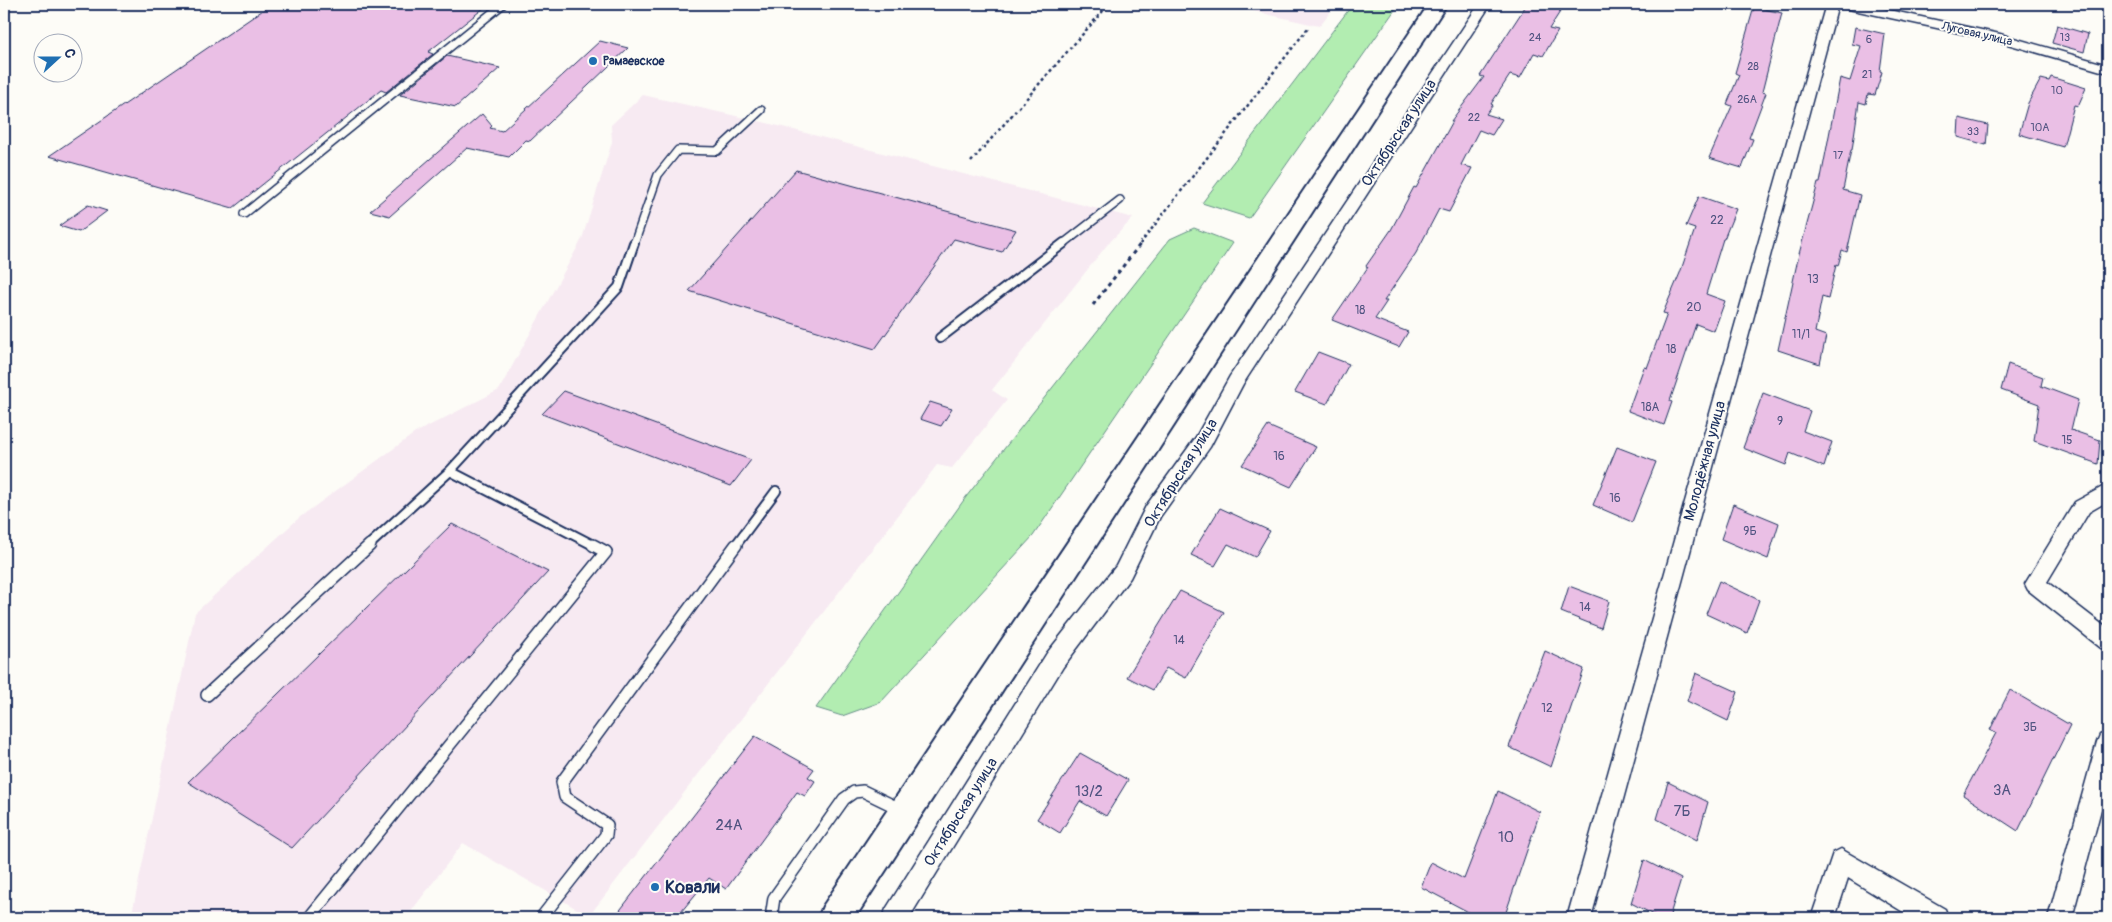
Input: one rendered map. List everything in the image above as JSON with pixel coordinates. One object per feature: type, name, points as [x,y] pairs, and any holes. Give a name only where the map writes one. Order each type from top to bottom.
[{"type":"main road","points":[[835,918],[1438,4]]},
{"type":"street","name":"Октябрьская улица","points":[[895,918],[1055,660],[1123,572],[1153,512],[1204,442],[1236,381],[1485,4]]},
{"type":"street","name":"Молодёжная улица","points":[[1579,918],[1832,4]]},
{"type":"street","name":"Луговая улица","points":[[1844,4],[2000,38],[2108,69]]},
{"type":"street","points":[[2108,492],[2082,507],[2035,584],[2108,641]]},
{"type":"street","points":[[2060,918],[2108,742]]},
{"type":"street","points":[[1823,918],[1841,862],[1936,918]]},
{"type":"lane","points":[[244,214],[503,4]]},
{"type":"lane","points":[[207,695],[450,471],[620,287],[658,175],[678,150],[716,151],[761,110]]},
{"type":"lane","points":[[940,338],[1120,200]]},
{"type":"lane","points":[[309,918],[606,552],[450,471]]},
{"type":"lane","points":[[541,918],[606,835],[607,825],[565,797],[562,782],[776,491]]},
{"type":"lane","points":[[775,918],[772,910],[774,898],[844,799],[854,792],[863,791],[905,812]]},
{"type":"path","points":[[971,162],[1109,4]]},
{"type":"path","points":[[1093,305],[1308,28]]},
{"type":"shaded area","points":[[1222,4],[1337,4],[1319,26]]},
{"type":"shaded area","points":[[643,95],[767,123],[1133,218],[1107,245],[992,390],[1007,400],[952,468],[937,465],[589,916],[463,843],[406,918],[131,918],[195,613],[300,517],[415,433],[499,390],[582,239],[612,142],[611,125]]},
{"type":"green space","points":[[1353,4],[1399,4],[1249,218],[1202,203]]},
{"type":"green space","points":[[1194,228],[1233,243],[1033,536],[881,702],[842,716],[816,708],[966,497],[1170,239]]},
{"type":"building","points":[[272,4],[489,4],[428,52],[433,54],[386,92],[381,90],[233,208],[49,156]]},
{"type":"building","points":[[1527,4],[1565,4],[1549,29],[1558,31],[1543,56],[1534,53],[1520,78],[1510,75],[1491,104],[1493,105],[1486,114],[1502,119],[1492,135],[1479,130],[1461,165],[1472,168],[1449,212],[1439,209],[1416,253],[1384,301],[1387,301],[1375,319],[1408,332],[1399,347],[1332,320],[1391,230],[1453,121],[1451,121],[1484,77],[1480,76]]},
{"type":"building","points":[[1754,7],[1782,13],[1762,92],[1766,93],[1749,138],[1753,139],[1742,168],[1709,158],[1732,106],[1727,104],[1739,75],[1735,73]]},
{"type":"building","points":[[2057,25],[2088,34],[2084,52],[2052,43]]},
{"type":"building","points":[[1855,27],[1885,34],[1880,71],[1882,72],[1875,95],[1868,94],[1866,104],[1859,102],[1852,150],[1843,190],[1860,195],[1847,252],[1842,250],[1838,266],[1836,265],[1828,299],[1822,297],[1815,332],[1826,336],[1820,364],[1778,350],[1799,254],[1818,183],[1820,183],[1840,78],[1850,81],[1861,46],[1852,44]]},
{"type":"building","points":[[600,41],[628,48],[530,141],[526,140],[509,157],[467,148],[390,216],[370,211],[482,114],[492,126],[490,128],[502,131]]},
{"type":"building","points":[[447,56],[500,68],[456,107],[400,95]]},
{"type":"building","points":[[2051,77],[2086,88],[2078,106],[2074,105],[2063,147],[2019,134],[2028,103],[2041,79],[2049,81]]},
{"type":"building","points":[[1959,118],[1988,125],[1986,145],[1958,137]]},
{"type":"building","points":[[796,170],[1016,230],[1002,252],[954,239],[875,349],[689,291]]},
{"type":"building","points":[[1699,196],[1736,209],[1723,239],[1706,294],[1725,301],[1714,331],[1696,324],[1670,401],[1672,402],[1664,425],[1628,411],[1644,367],[1647,368],[1667,314],[1663,313],[1680,273],[1695,229],[1686,226]]},
{"type":"building","points":[[88,205],[107,211],[79,232],[59,226]]},
{"type":"building","points":[[1318,352],[1349,364],[1327,404],[1295,392]]},
{"type":"building","points":[[2008,364],[2043,377],[2041,386],[2078,400],[2071,430],[2100,440],[2098,464],[2034,441],[2039,404],[2001,390]]},
{"type":"building","points":[[564,391],[751,460],[731,486],[542,414]]},
{"type":"building","points":[[1763,393],[1810,411],[1803,431],[1832,442],[1824,467],[1790,453],[1786,465],[1743,448]]},
{"type":"building","points":[[930,402],[952,409],[941,426],[920,419]]},
{"type":"building","points":[[1268,426],[1316,447],[1291,487],[1242,465]]},
{"type":"building","points":[[1617,447],[1656,462],[1632,522],[1593,505]]},
{"type":"building","points":[[1733,504],[1779,523],[1768,559],[1721,539]]},
{"type":"building","points":[[1220,508],[1270,531],[1255,557],[1228,544],[1215,566],[1191,555]]},
{"type":"building","points":[[452,524],[548,572],[292,848],[188,782]]},
{"type":"building","points":[[1719,581],[1759,600],[1747,633],[1706,614]]},
{"type":"building","points":[[1569,586],[1609,601],[1601,628],[1561,612]]},
{"type":"building","points":[[1180,591],[1224,612],[1186,678],[1166,668],[1153,690],[1127,677]]},
{"type":"building","points":[[1545,651],[1584,669],[1551,767],[1509,747]]},
{"type":"building","points":[[1696,673],[1738,692],[1728,721],[1687,701]]},
{"type":"building","points":[[2010,690],[2070,725],[2018,831],[1963,795],[1996,733],[1990,730]]},
{"type":"building","points":[[755,736],[814,769],[808,777],[815,781],[805,796],[797,792],[726,889],[709,878],[676,918],[614,918]]},
{"type":"building","points":[[1080,753],[1128,780],[1106,816],[1080,801],[1060,833],[1037,819]]},
{"type":"building","points":[[1668,782],[1708,802],[1697,840],[1657,819]]},
{"type":"building","points":[[1498,791],[1540,812],[1504,918],[1480,918],[1421,887],[1431,862],[1464,879]]},
{"type":"building","points":[[1644,860],[1681,879],[1669,918],[1660,918],[1631,903]]},
{"type":"place","name":"Рамаевское","points":[[593,61]]},
{"type":"place","name":"Ковали","points":[[655,887]]}]
